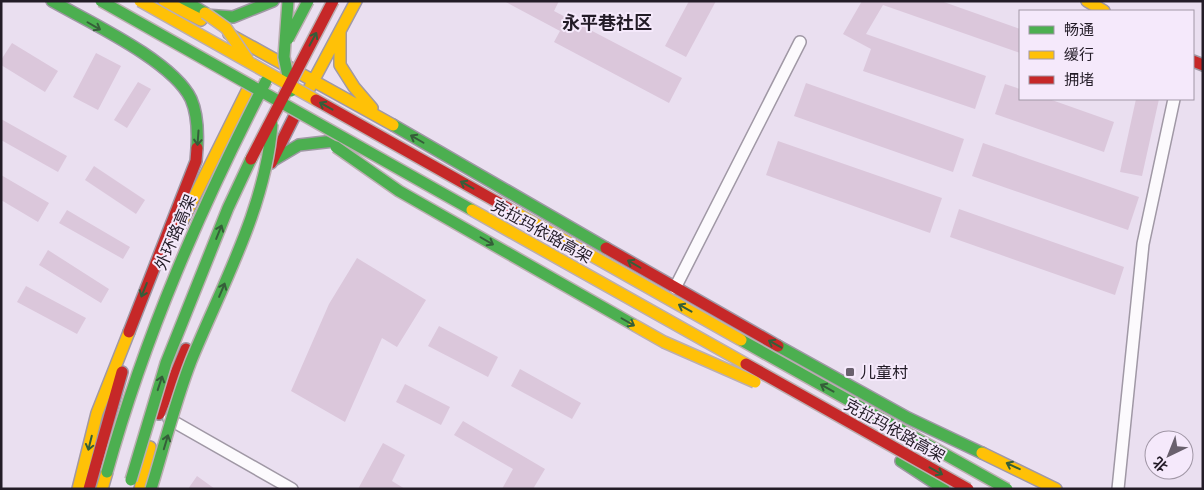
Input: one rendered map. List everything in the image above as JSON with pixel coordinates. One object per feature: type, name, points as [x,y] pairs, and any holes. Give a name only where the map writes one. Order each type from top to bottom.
[{"type":"main road","points":[[52,1],[145,55],[171,75],[190,97],[198,129],[196,162],[97,414],[78,489]]},
{"type":"main road","points":[[102,1],[249,87],[846,426],[944,489]]},
{"type":"main road","name":"克拉玛依路高架","points":[[102,1],[968,489]]},
{"type":"main road","name":"克拉玛依路高架","points":[[140,1],[1006,489]]},
{"type":"main road","points":[[164,1],[189,14],[271,45],[314,80],[675,288],[908,418],[1039,478],[1056,489]]},
{"type":"main road","points":[[151,489],[190,364],[256,204],[270,150],[272,126],[268,102],[244,52],[226,28],[185,1]]},
{"type":"main road","points":[[189,14],[234,16],[273,1]]},
{"type":"main road","points":[[288,1],[284,32],[284,70],[296,108],[321,136],[399,191],[664,342],[756,383],[914,459]]},
{"type":"main road","points":[[89,489],[120,378],[183,219],[293,1]]},
{"type":"main road","name":"外环路高架","points":[[102,489],[115,438],[176,269],[207,197],[308,1]]},
{"type":"main road","points":[[129,489],[138,450],[166,363],[228,208],[259,141],[333,1]]},
{"type":"main road","points":[[140,489],[159,414],[239,223],[356,1]]},
{"type":"main road","points":[[1087,1],[1102,10]]},
{"type":"main road","points":[[340,32],[340,65],[354,87],[380,118]]},
{"type":"main road","points":[[272,161],[299,145],[343,140]]},
{"type":"main road","points":[[1023,489],[1039,478]]},
{"type":"street","points":[[675,288],[800,42]]},
{"type":"street","points":[[1118,489],[1143,244],[1174,100]]},
{"type":"street","points":[[159,414],[292,489]]},
{"type":"building","points":[[504,1],[559,1],[554,11],[682,78],[669,103],[554,42],[560,31]]},
{"type":"building","points":[[689,1],[716,1],[686,57],[665,46]]},
{"type":"building","points":[[862,1],[941,1],[1019,29],[1019,53],[883,5],[866,34],[986,76],[975,109],[863,71],[871,49],[843,34]]},
{"type":"building","points":[[12,43],[58,71],[45,92],[1,65],[1,60]]},
{"type":"building","points":[[96,53],[121,66],[98,110],[73,97]]},
{"type":"building","points":[[138,82],[151,89],[127,128],[114,120]]},
{"type":"building","points":[[806,83],[964,139],[953,172],[794,116]]},
{"type":"building","points":[[1005,84],[1019,89],[1019,100],[1052,100],[1114,122],[1104,152],[995,114]]},
{"type":"building","points":[[1136,100],[1159,100],[1142,176],[1120,172]]},
{"type":"building","points":[[1,119],[67,156],[58,172],[1,140]]},
{"type":"building","points":[[778,141],[942,198],[930,233],[766,175]]},
{"type":"building","points":[[983,143],[1139,197],[1128,230],[972,176]]},
{"type":"building","points":[[94,166],[145,200],[136,214],[85,180]]},
{"type":"building","points":[[1,175],[49,203],[38,222],[1,200]]},
{"type":"building","points":[[959,209],[1124,267],[1115,295],[950,237]]},
{"type":"building","points":[[67,210],[130,247],[123,259],[59,223]]},
{"type":"building","points":[[48,250],[109,289],[101,303],[39,265]]},
{"type":"building","points":[[357,258],[426,300],[397,347],[382,338],[345,422],[291,391],[329,304]]},
{"type":"building","points":[[26,286],[86,318],[77,334],[17,302]]},
{"type":"building","points":[[439,326],[498,357],[488,377],[428,346]]},
{"type":"building","points":[[520,369],[581,403],[572,419],[511,386]]},
{"type":"building","points":[[405,384],[450,407],[441,425],[396,402]]},
{"type":"building","points":[[463,421],[545,469],[533,489],[502,489],[513,469],[454,435]]},
{"type":"building","points":[[383,443],[405,455],[392,481],[405,489],[358,489]]},
{"type":"building","points":[[197,476],[215,489],[188,489]]},
{"type":"traffic: fast","points":[[52,1],[107,31],[149,57],[181,85],[191,99],[195,111],[197,148]]},
{"type":"traffic: fast","points":[[101,1],[472,210]]},
{"type":"traffic: fast","points":[[185,1],[205,13]]},
{"type":"traffic: fast","points":[[204,15],[233,17],[273,1]]},
{"type":"traffic: fast","points":[[288,1],[284,57],[291,91]]},
{"type":"traffic: fast","points":[[288,39],[308,1]]},
{"type":"traffic: fast","points":[[107,472],[139,371],[176,272],[219,176],[266,81]]},
{"type":"traffic: fast","points":[[151,489],[185,377],[252,215],[268,155],[272,124]]},
{"type":"traffic: fast","points":[[393,125],[606,248]]},
{"type":"traffic: fast","points":[[272,161],[299,145],[343,140]]},
{"type":"traffic: fast","points":[[336,147],[399,191],[634,325]]},
{"type":"traffic: fast","points":[[131,480],[166,363],[228,208],[251,159]]},
{"type":"traffic: fast","points":[[741,340],[1007,489]]},
{"type":"traffic: fast","points":[[778,346],[908,418],[982,453]]},
{"type":"traffic: fast","points":[[901,461],[944,489]]},
{"type":"traffic: slow","points":[[140,1],[316,100]]},
{"type":"traffic: slow","points":[[164,1],[201,20]]},
{"type":"traffic: slow","points":[[309,89],[356,1]]},
{"type":"traffic: slow","points":[[1087,1],[1102,10]]},
{"type":"traffic: slow","points":[[205,13],[226,28],[248,60]]},
{"type":"traffic: slow","points":[[340,32],[340,65],[354,87],[372,108]]},
{"type":"traffic: slow","points":[[229,34],[393,125]]},
{"type":"traffic: slow","points":[[180,226],[249,87]]},
{"type":"traffic: slow","points":[[472,210],[746,364]]},
{"type":"traffic: slow","points":[[513,211],[741,340]]},
{"type":"traffic: slow","points":[[634,325],[664,342],[755,382]]},
{"type":"traffic: slow","points":[[78,489],[97,413],[129,332]]},
{"type":"traffic: slow","points":[[140,489],[150,447]]},
{"type":"traffic: slow","points":[[982,453],[1056,489]]},
{"type":"traffic: slow","points":[[102,489],[107,472]]},
{"type":"traffic: jam","points":[[251,159],[333,1]]},
{"type":"traffic: jam","points":[[1194,61],[1203,65]]},
{"type":"traffic: jam","points":[[316,100],[513,211]]},
{"type":"traffic: jam","points":[[271,163],[296,113]]},
{"type":"traffic: jam","points":[[129,332],[196,161],[197,148]]},
{"type":"traffic: jam","points":[[606,248],[778,346]]},
{"type":"traffic: jam","points":[[159,414],[186,349]]},
{"type":"traffic: jam","points":[[746,364],[968,489]]},
{"type":"traffic: jam","points":[[89,489],[122,372]]},
{"type":"place","name":"儿童村","points":[[850,372]]},
{"type":"district","name":"永平巷社区","points":[[607,23]]}]
